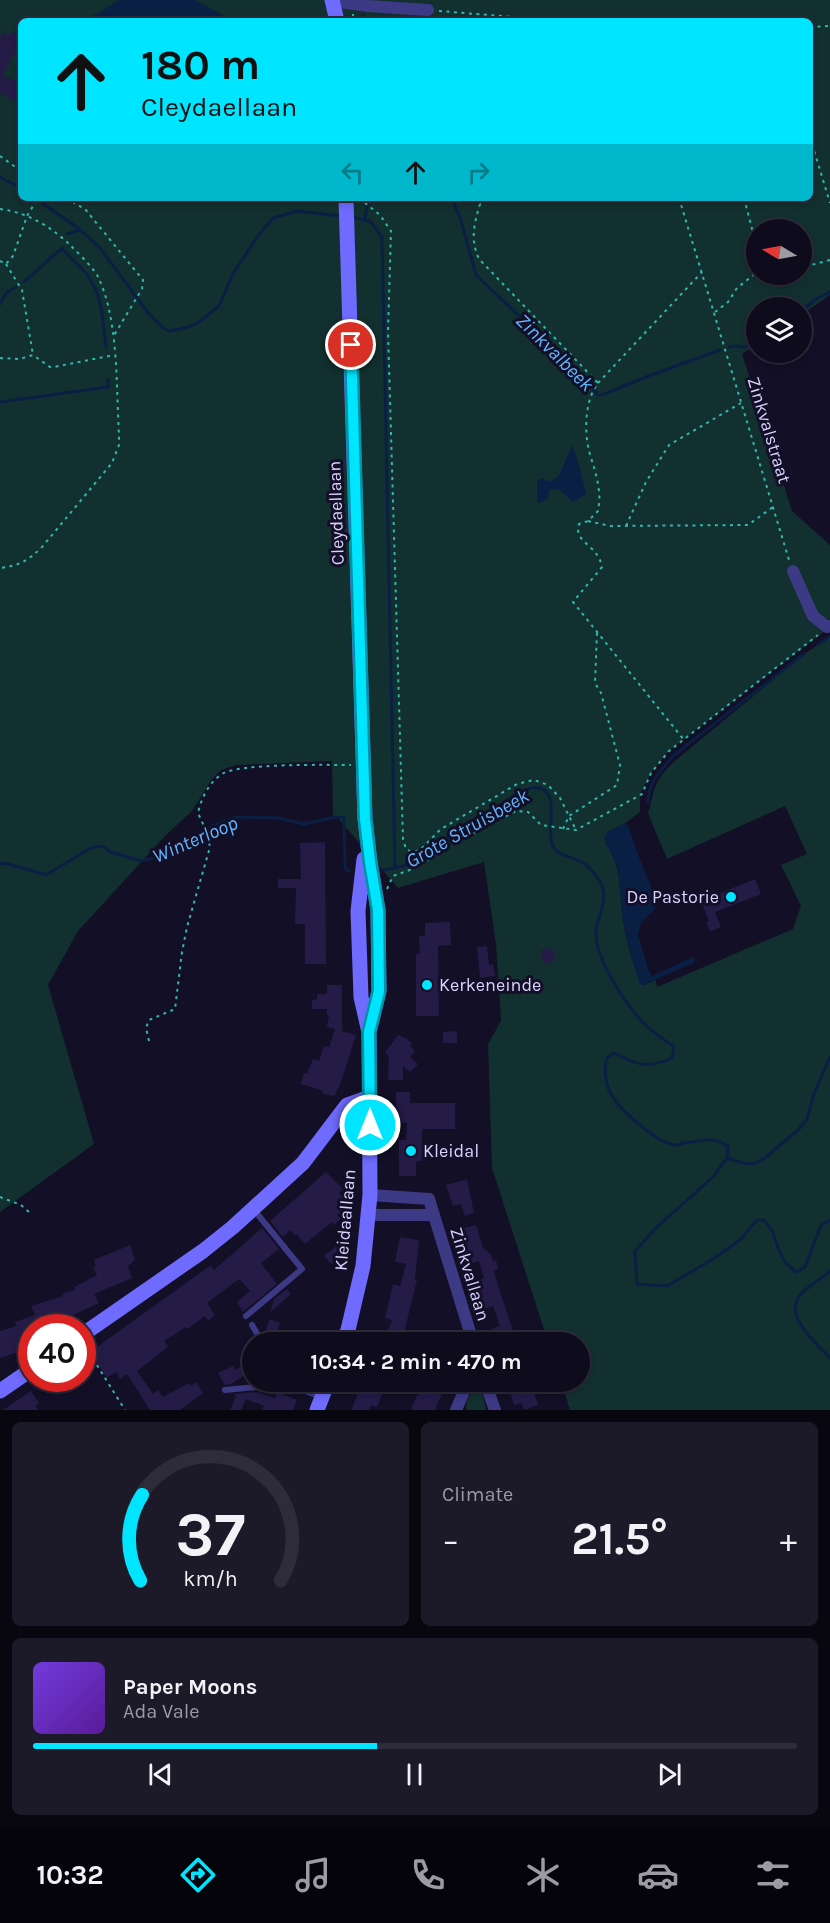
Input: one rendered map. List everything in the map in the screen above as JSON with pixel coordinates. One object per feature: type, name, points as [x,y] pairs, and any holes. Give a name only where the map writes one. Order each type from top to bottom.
[{"type":"street","points":[[337,18],[333,0],[368,6],[428,10]]},
{"type":"street","name":"Cleydaellaan","points":[[346,203],[365,826],[358,911],[361,997],[369,1032],[370,1099]]},
{"type":"street","points":[[793,571],[813,616],[829,627]]},
{"type":"street","points":[[96,1325],[203,1251],[253,1210],[303,1163],[347,1105],[370,1099]]},
{"type":"street","name":"Kleidaallaan","points":[[347,1332],[363,1266],[369,1215],[370,1099]]},
{"type":"street","name":"Zinkvallaan","points":[[370,1195],[429,1199],[470,1332]]},
{"type":"street","name":"Zinkvallaan","points":[[369,1215],[434,1215]]},
{"type":"street","points":[[0,1391],[18,1379]]},
{"type":"street","points":[[456,1410],[464,1392]]},
{"type":"street","points":[[489,1392],[495,1410]]},
{"type":"lane","points":[[246,1316],[302,1269],[253,1210]]},
{"type":"lane","points":[[252,1325],[256,1332]]},
{"type":"lane","points":[[225,1390],[242,1388]]},
{"type":"lane","points":[[301,1392],[320,1404]]},
{"type":"path","points":[[428,10],[527,18]]},
{"type":"path","points":[[813,27],[830,26]]},
{"type":"path","points":[[813,147],[830,203]]},
{"type":"path","points":[[0,156],[18,169]]},
{"type":"path","points":[[6,264],[13,256],[27,216],[36,201]]},
{"type":"path","points":[[71,201],[85,209],[143,280],[142,289],[113,337]]},
{"type":"path","points":[[364,201],[380,215],[390,231],[388,354],[403,839],[406,849],[412,852],[420,850],[441,829],[517,784],[534,780],[548,785],[560,798],[576,830]]},
{"type":"path","points":[[478,201],[480,204],[473,226],[474,247],[479,259],[598,383]]},
{"type":"path","name":"Zinkvalstraat","points":[[680,201],[793,571]]},
{"type":"path","points":[[745,201],[749,219]]},
{"type":"path","points":[[0,208],[27,216],[57,233],[95,272],[108,307],[113,337],[119,445],[112,464],[42,547],[30,559],[20,564],[0,568]]},
{"type":"path","points":[[812,265],[830,260]]},
{"type":"path","points":[[0,261],[6,264],[22,290],[33,356]]},
{"type":"path","points":[[684,740],[573,602],[602,567],[600,557],[588,543],[580,538],[577,531],[579,524],[588,521],[598,511],[599,493],[589,450],[587,429],[591,392],[702,272]]},
{"type":"path","points":[[714,312],[728,302],[737,288],[746,280]]},
{"type":"path","points":[[0,358],[20,359],[33,356],[50,367],[54,367],[114,354]]},
{"type":"path","points":[[626,526],[646,482],[669,446],[741,403]]},
{"type":"path","points":[[588,521],[610,526],[748,525],[773,507]]},
{"type":"path","points":[[385,895],[393,876],[418,867],[448,846],[516,811],[528,812],[541,825],[576,830],[642,794],[651,773],[669,752],[829,627]]},
{"type":"path","points":[[563,829],[569,816],[617,785],[620,765],[602,693],[595,683],[597,632]]},
{"type":"path","points":[[149,1041],[146,1028],[149,1020],[175,1009],[187,927],[210,847],[207,833],[198,813],[202,800],[214,781],[228,771],[278,766],[363,765]]},
{"type":"path","points":[[0,1197],[21,1205],[31,1214]]},
{"type":"path","points":[[96,1363],[125,1410]]},
{"type":"green space","points":[[0,0],[830,0],[830,295],[812,307],[812,297],[746,297],[746,351],[742,354],[792,511],[830,545],[830,627],[669,751],[651,773],[640,794],[640,812],[624,824],[607,832],[606,844],[618,871],[626,936],[641,984],[656,980],[657,987],[793,929],[801,906],[781,865],[807,854],[785,806],[667,859],[648,813],[658,780],[676,760],[804,654],[830,637],[830,1410],[570,1410],[564,1392],[590,1392],[590,1332],[545,1332],[492,1168],[488,1044],[501,1021],[496,944],[484,862],[398,888],[333,815],[332,761],[236,765],[221,770],[212,779],[192,811],[166,835],[78,931],[48,985],[94,1144],[0,1212]]},
{"type":"green space","points":[[477,1392],[483,1395],[486,1410],[467,1410],[466,1404],[472,1394]]},
{"type":"water","points":[[119,0],[195,0],[226,18],[90,18]]},
{"type":"water","points":[[572,445],[586,494],[573,502],[558,489],[550,490],[547,500],[537,503],[537,480],[543,478],[549,482],[559,476]]},
{"type":"water","points":[[624,824],[628,825],[654,896],[655,909],[641,923],[638,935],[649,971],[652,976],[693,957],[695,962],[644,985],[640,984],[631,957],[623,921],[618,868],[604,838],[607,832]]},
{"type":"building","points":[[18,30],[18,47],[3,75],[18,82],[18,102],[0,93],[0,38],[3,33],[9,35]]},
{"type":"building","points":[[325,842],[326,964],[305,964],[305,924],[295,924],[296,888],[278,888],[278,879],[301,879],[300,843]]},
{"type":"building","name":"De Pastorie","points":[[755,879],[761,894],[715,912],[721,927],[710,932],[706,922],[709,921],[701,901]]},
{"type":"building","name":"Kerkeneinde","points":[[450,922],[451,945],[438,946],[439,1016],[416,1016],[416,954],[420,954],[419,936],[425,936],[425,923]]},
{"type":"building","points":[[487,946],[489,965],[493,964],[495,976],[480,978],[477,947]]},
{"type":"building","points":[[551,947],[556,960],[544,964],[540,951]]},
{"type":"building","points":[[327,985],[342,985],[342,1031],[356,1035],[340,1085],[334,1096],[301,1084],[304,1073],[307,1074],[313,1059],[319,1061],[324,1046],[329,1047],[335,1029],[327,1027],[329,1015],[327,1015],[327,1009],[312,1009],[312,1000],[317,999],[317,994],[327,994]]},
{"type":"building","points":[[457,1031],[457,1043],[443,1043],[443,1032]]},
{"type":"building","points":[[398,1035],[412,1043],[410,1046],[415,1051],[410,1057],[418,1064],[410,1072],[403,1066],[403,1080],[388,1080],[389,1056],[385,1052]]},
{"type":"building","points":[[396,1092],[410,1092],[410,1103],[455,1103],[455,1129],[422,1129],[422,1161],[416,1161],[416,1176],[399,1176],[399,1140],[406,1140],[407,1123],[396,1123]]},
{"type":"building","points":[[326,1172],[343,1189],[339,1193],[349,1204],[337,1215],[341,1219],[334,1225],[332,1222],[305,1244],[290,1230],[283,1237],[270,1221]]},
{"type":"building","points":[[467,1179],[474,1213],[465,1216],[461,1204],[453,1206],[446,1185]]},
{"type":"building","points":[[476,1225],[483,1248],[491,1254],[493,1261],[496,1260],[498,1269],[494,1270],[514,1332],[492,1332],[491,1329],[500,1326],[493,1306],[484,1309],[475,1281],[484,1278],[479,1261],[470,1264],[460,1229]]},
{"type":"building","points":[[262,1228],[279,1249],[261,1263],[277,1284],[243,1312],[237,1302],[250,1291],[239,1279],[207,1303],[215,1315],[208,1321],[205,1316],[188,1329],[186,1327],[164,1341],[168,1347],[137,1371],[153,1394],[158,1390],[163,1397],[189,1383],[191,1386],[196,1382],[203,1393],[180,1410],[150,1410],[127,1374],[120,1379],[116,1372],[107,1378],[96,1361],[96,1348],[211,1265],[214,1270]]},
{"type":"building","points":[[400,1237],[419,1240],[415,1280],[417,1280],[404,1332],[387,1332],[392,1320],[385,1318],[393,1284],[400,1286],[406,1264],[395,1262]]},
{"type":"building","points":[[130,1245],[135,1260],[128,1266],[132,1278],[94,1294],[99,1303],[76,1314],[35,1314],[31,1306],[63,1296],[62,1294],[75,1290],[74,1287],[97,1275],[93,1267],[96,1266],[94,1260]]},
{"type":"building","points":[[336,1246],[342,1254],[331,1264],[324,1256]]},
{"type":"building","points":[[287,1289],[291,1294],[270,1313],[274,1299]]},
{"type":"building","points":[[270,1319],[280,1323],[277,1332],[265,1331]]},
{"type":"building","points":[[18,1321],[18,1352],[0,1358],[0,1331],[16,1326],[15,1322]]},
{"type":"building","points":[[233,1366],[235,1370],[242,1366],[242,1377],[225,1385],[218,1373]]},
{"type":"building","points":[[30,1392],[39,1403],[35,1406],[38,1410],[3,1410]]},
{"type":"building","points":[[256,1392],[275,1398],[277,1392],[297,1400],[293,1410],[262,1410],[264,1406],[246,1399],[241,1410],[230,1410],[236,1396],[233,1394]]},
{"type":"building","points":[[359,1392],[383,1392],[377,1407],[371,1405],[369,1410],[351,1410]]},
{"type":"building","points":[[420,1392],[443,1392],[435,1410],[411,1410],[417,1395],[419,1396]]},
{"type":"building","points":[[510,1392],[534,1392],[538,1405],[524,1410],[522,1403],[514,1405]]},
{"type":"waterway","name":"Grote Struisbeek","points":[[0,177],[18,186]]},
{"type":"waterway","name":"Grote Struisbeek","points":[[39,201],[78,228],[100,248],[149,314],[169,331],[189,327],[219,306],[233,274],[257,237],[273,218],[297,211],[341,216]]},
{"type":"waterway","points":[[365,220],[368,201]]},
{"type":"waterway","name":"Zinkvalbeek","points":[[452,201],[460,217],[476,275],[574,368],[598,395],[720,350]]},
{"type":"waterway","name":"Grote Struisbeek","points":[[351,217],[370,221],[382,237],[395,868],[414,862],[460,828],[521,792],[532,788],[542,789],[550,800],[551,837],[555,849],[581,861],[593,871],[599,880],[604,897],[596,930],[600,955],[606,969],[622,996],[641,1020],[674,1047],[672,1058],[656,1064],[636,1063],[614,1053],[607,1058],[606,1076],[611,1094],[639,1124],[667,1143],[676,1145],[712,1140],[728,1146],[727,1158],[713,1177],[657,1227],[635,1251],[637,1284],[667,1286],[740,1240],[757,1220],[764,1220],[768,1225],[785,1262],[797,1272],[805,1267],[821,1225],[830,1220]]},
{"type":"waterway","points":[[67,234],[80,230]]},
{"type":"waterway","points":[[24,282],[62,248],[84,271],[94,286],[102,312],[106,347]]},
{"type":"waterway","points":[[0,304],[6,293],[16,287]]},
{"type":"waterway","name":"Zinkvalbeek","points":[[812,302],[830,292]]},
{"type":"waterway","name":"Zinkvalbeek","points":[[729,347],[746,346]]},
{"type":"waterway","points":[[0,402],[108,387],[108,379]]},
{"type":"waterway","points":[[819,644],[830,636]]},
{"type":"waterway","points":[[648,802],[655,778],[673,756],[804,654]]},
{"type":"waterway","name":"Winterloop","points":[[0,863],[46,875],[91,848],[103,846],[110,852],[142,861],[157,857],[210,827],[235,817],[278,818],[304,824],[344,817],[345,866],[347,871],[350,871]]},
{"type":"waterway","name":"Winterloop","points":[[383,870],[395,868]]},
{"type":"waterway","points":[[727,1158],[754,1164],[765,1158],[799,1129],[807,1119],[814,1094],[830,1057]]},
{"type":"waterway","name":"Grote Struisbeek","points":[[830,1271],[803,1292],[797,1300],[795,1309],[802,1327],[830,1358]]},
{"type":"place","name":"De Pastorie","points":[[731,897]]},
{"type":"place","name":"Kerkeneinde","points":[[427,985]]},
{"type":"place","name":"Kleidal","points":[[411,1151]]},
{"type":"route","points":[[351,345],[365,819],[378,910],[379,991],[369,1032],[370,1125]]}]
